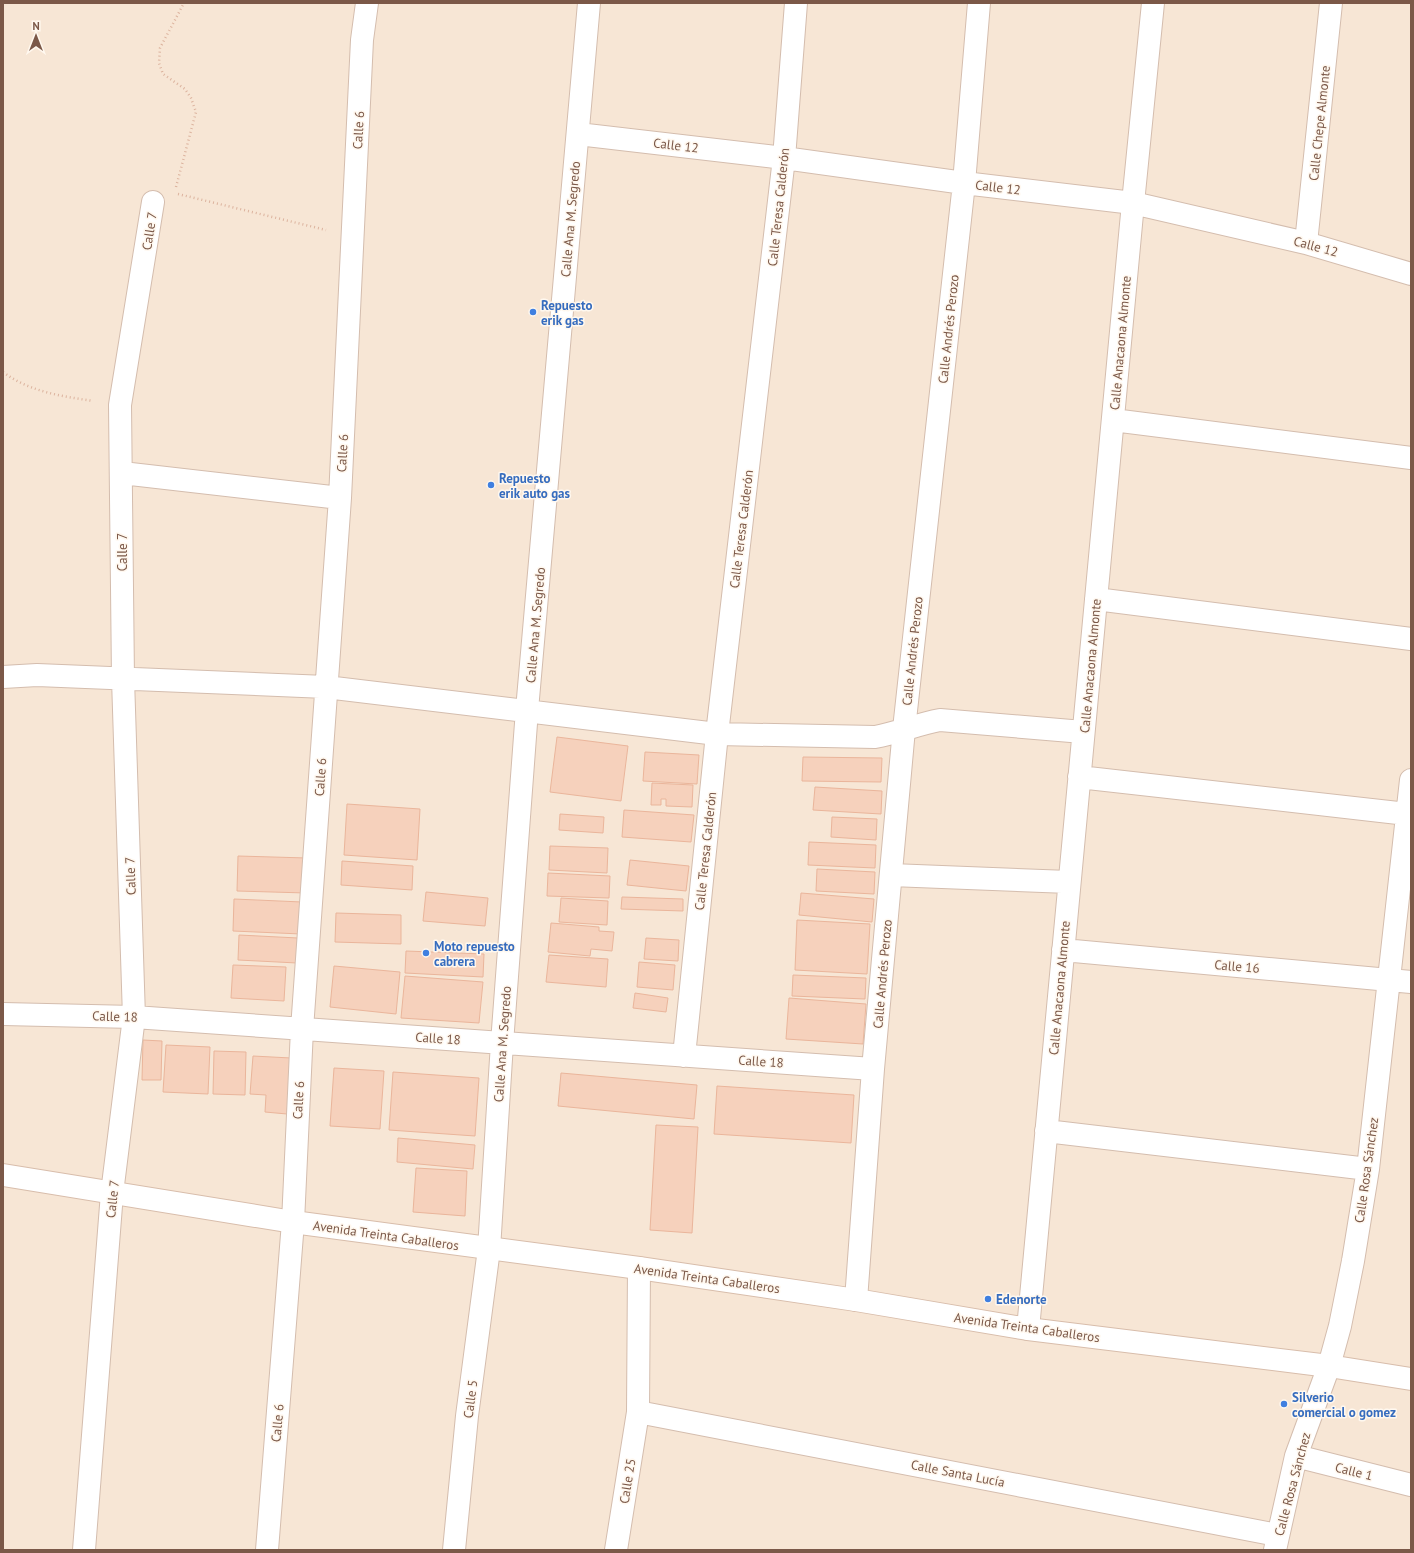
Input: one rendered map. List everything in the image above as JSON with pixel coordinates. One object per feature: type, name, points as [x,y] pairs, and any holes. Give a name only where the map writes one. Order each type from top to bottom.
[{"type":"street","name":"Calle 6","points":[[267,1550],[293,1222],[302,1029],[340,498],[362,40],[367,3]]},
{"type":"street","name":"Calle Ana M. Segredo","points":[[489,1248],[502,1043],[527,710],[589,3]]},
{"type":"street","name":"Calle Teresa Calderón","points":[[684,1056],[717,734],[784,158],[796,3]]},
{"type":"street","name":"Calle Andrés Perozo","points":[[856,1300],[873,1069],[904,730],[964,183],[979,3]]},
{"type":"street","name":"Calle Anacaona Almonte","points":[[1028,1329],[1132,203],[1153,3]]},
{"type":"street","name":"Calle Chepe Almonte","points":[[1306,243],[1331,3]]},
{"type":"street","name":"Calle 12","points":[[578,134],[784,158],[964,183],[1132,203],[1306,243],[1411,274]]},
{"type":"street","name":"Calle 7","points":[[84,1550],[112,1193],[134,1016],[123,679],[122,473],[120,405],[153,202]]},
{"type":"street","points":[[1113,420],[1411,458]]},
{"type":"street","points":[[122,473],[340,498]]},
{"type":"street","points":[[1096,599],[1411,639]]},
{"type":"street","points":[[3,677],[37,675],[326,687],[717,734],[875,738],[922,723],[940,720],[1083,732]]},
{"type":"street","points":[[1079,777],[1407,814]]},
{"type":"street","name":"Calle Rosa Sánchez","points":[[1276,1542],[1296,1456],[1329,1366],[1340,1326],[1350,1275],[1368,1169],[1411,780]]},
{"type":"street","points":[[891,875],[1069,882]]},
{"type":"street","name":"Calle 16","points":[[1063,950],[1411,982]]},
{"type":"street","name":"Calle 18","points":[[3,1014],[134,1016],[873,1069]]},
{"type":"street","points":[[1046,1131],[1368,1169]]},
{"type":"street","name":"Avenida Treinta Caballeros","points":[[3,1176],[293,1222],[639,1268],[856,1300],[1028,1329],[1329,1366],[1411,1379]]},
{"type":"street","name":"Calle 5","points":[[454,1550],[467,1416],[489,1248]]},
{"type":"street","name":"Calle 25","points":[[616,1550],[638,1412],[639,1268]]},
{"type":"street","name":"Calle Santa Lucía","points":[[638,1412],[1276,1542]]},
{"type":"street","name":"Calle 1","points":[[1296,1456],[1411,1485]]},
{"type":"path","points":[[184,3],[160,48],[159,63],[163,74],[185,89],[191,98],[196,112],[174,193],[353,237]]},
{"type":"path","points":[[3,372],[14,381],[49,394],[120,405]]},
{"type":"shaded area","points":[[3,3],[1411,3],[1411,1550],[3,1550]]},
{"type":"building","points":[[557,737],[628,746],[621,801],[550,792]]},
{"type":"building","points":[[645,752],[699,755],[697,784],[643,781]]},
{"type":"building","points":[[803,757],[882,758],[881,782],[802,781]]},
{"type":"building","points":[[652,783],[693,785],[692,807],[666,806],[666,799],[661,799],[661,805],[651,805]]},
{"type":"building","points":[[815,787],[882,791],[881,814],[813,810]]},
{"type":"building","points":[[347,804],[420,809],[417,860],[344,855]]},
{"type":"building","points":[[624,810],[694,815],[691,842],[622,837]]},
{"type":"building","points":[[560,814],[604,817],[603,833],[559,830]]},
{"type":"building","points":[[832,817],[877,819],[876,840],[831,837]]},
{"type":"building","points":[[809,842],[876,845],[875,868],[808,865]]},
{"type":"building","points":[[550,846],[608,848],[607,873],[549,870]]},
{"type":"building","points":[[238,856],[307,858],[306,893],[237,891]]},
{"type":"building","points":[[630,860],[689,866],[686,891],[627,885]]},
{"type":"building","points":[[342,861],[413,866],[412,890],[341,885]]},
{"type":"building","points":[[817,869],[875,872],[874,894],[816,891]]},
{"type":"building","points":[[548,873],[610,876],[609,898],[547,896]]},
{"type":"building","points":[[426,892],[488,898],[485,926],[423,921]]},
{"type":"building","points":[[801,893],[874,899],[872,922],[799,915]]},
{"type":"building","points":[[622,897],[683,899],[683,911],[621,909]]},
{"type":"building","points":[[561,898],[608,901],[607,925],[559,922]]},
{"type":"building","points":[[234,899],[302,902],[301,934],[233,931]]},
{"type":"building","points":[[336,913],[401,915],[401,944],[335,942]]},
{"type":"building","points":[[797,920],[870,924],[867,974],[795,970]]},
{"type":"building","points":[[551,923],[599,927],[599,931],[614,932],[612,951],[591,949],[590,956],[548,952]]},
{"type":"building","points":[[239,935],[298,938],[297,963],[238,960]]},
{"type":"building","points":[[646,938],[679,940],[678,961],[644,959]]},
{"type":"building","points":[[406,951],[484,954],[483,977],[405,973]]},
{"type":"building","points":[[549,955],[608,959],[606,987],[546,982]]},
{"type":"building","points":[[639,962],[675,965],[673,990],[637,987]]},
{"type":"building","points":[[233,965],[286,967],[284,1001],[231,998]]},
{"type":"building","points":[[334,966],[400,972],[396,1014],[330,1007]]},
{"type":"building","points":[[793,975],[866,978],[865,999],[792,996]]},
{"type":"building","points":[[405,976],[483,982],[479,1023],[401,1018]]},
{"type":"building","points":[[635,993],[668,998],[666,1012],[633,1008]]},
{"type":"building","points":[[789,998],[866,1004],[863,1044],[786,1039]]},
{"type":"building","points":[[143,1040],[162,1041],[161,1080],[142,1080]]},
{"type":"building","points":[[166,1045],[210,1047],[208,1094],[163,1092]]},
{"type":"building","points":[[214,1051],[246,1052],[245,1095],[213,1094]]},
{"type":"building","points":[[253,1056],[291,1058],[287,1114],[265,1112],[266,1095],[250,1094]]},
{"type":"building","points":[[334,1068],[384,1071],[380,1129],[330,1126]]},
{"type":"building","points":[[393,1072],[479,1078],[475,1136],[389,1130]]},
{"type":"building","points":[[561,1073],[697,1085],[694,1119],[558,1106]]},
{"type":"building","points":[[717,1086],[854,1095],[851,1143],[714,1134]]},
{"type":"building","points":[[656,1125],[698,1127],[692,1233],[650,1230]]},
{"type":"building","points":[[398,1138],[475,1145],[473,1169],[397,1162]]},
{"type":"building","points":[[416,1168],[467,1171],[465,1216],[413,1212]]},
{"type":"place","name":"Repuesto erik gas","points":[[533,312]]},
{"type":"place","name":"Repuesto erik auto gas","points":[[491,485]]},
{"type":"place","name":"Moto repuesto cabrera","points":[[426,953]]},
{"type":"place","name":"Edenorte","points":[[988,1299]]},
{"type":"place","name":"Silverio comercial o gomez","points":[[1284,1404]]}]
